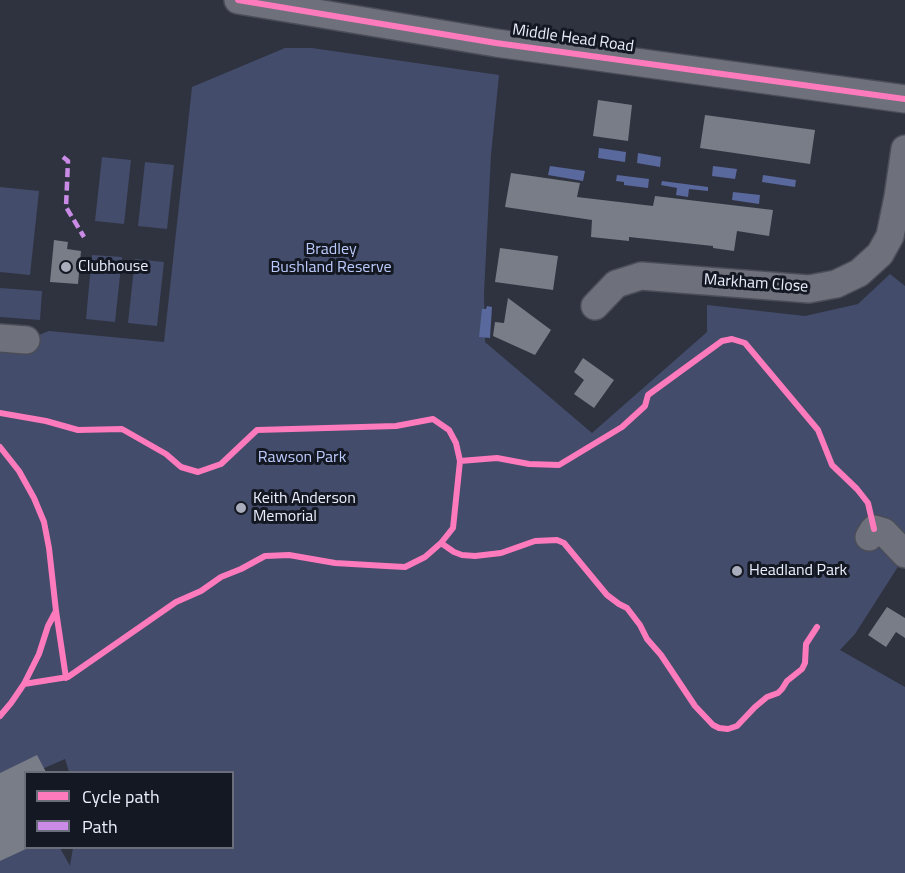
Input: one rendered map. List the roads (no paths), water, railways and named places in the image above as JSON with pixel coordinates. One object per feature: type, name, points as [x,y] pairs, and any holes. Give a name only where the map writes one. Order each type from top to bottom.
[{"type":"street","name":"Middle Head Road","points":[[238,0],[296,5],[496,42],[905,99]]},
{"type":"street","name":"Markham Close","points":[[595,306],[616,284],[641,276],[809,289],[836,284],[859,273],[880,254],[890,236],[905,149]]},
{"type":"street","points":[[869,537],[874,529],[884,532],[905,554]]},
{"type":"place","name":"Clubhouse","points":[[66,267]]},
{"type":"place","name":"Keith Anderson Memorial","points":[[241,508]]},
{"type":"place","name":"Headland Park","points":[[737,571]]},
{"type":"park label","name":"Bradley Bushland Reserve","points":[[331,259]]},
{"type":"park label","name":"Rawson Park","points":[[302,458]]}]
